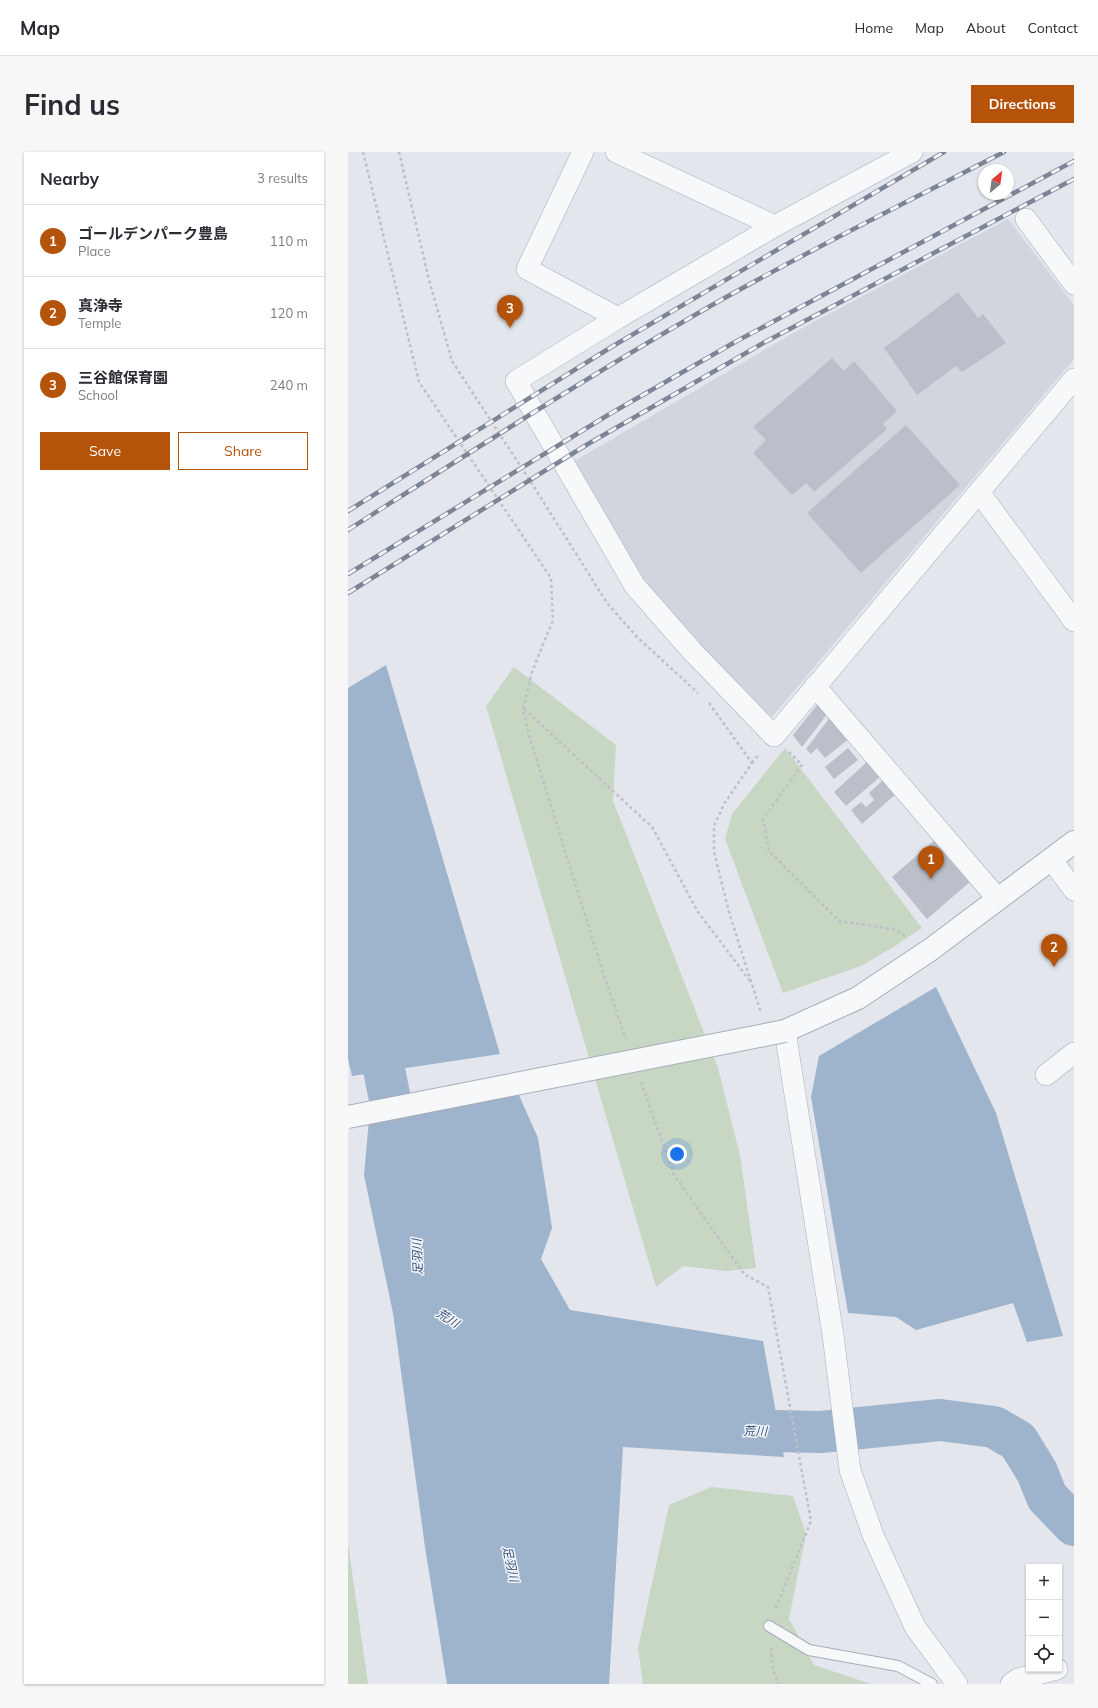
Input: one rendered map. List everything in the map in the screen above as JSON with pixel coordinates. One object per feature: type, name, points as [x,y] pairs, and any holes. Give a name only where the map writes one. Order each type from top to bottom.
[{"type":"street","points":[[583,152],[527,269],[618,318]]},
{"type":"street","points":[[616,152],[775,226]]},
{"type":"street","points":[[912,152],[775,226],[618,318],[516,382],[635,586],[692,651],[774,736],[1074,379]]},
{"type":"street","points":[[1026,219],[1074,284]]},
{"type":"street","points":[[979,492],[1074,621]]},
{"type":"street","points":[[816,686],[998,899]]},
{"type":"street","points":[[348,1117],[785,1031],[858,998],[930,950],[1074,842]]},
{"type":"street","points":[[1051,859],[1074,890]]},
{"type":"street","points":[[785,1031],[833,1335],[850,1470],[873,1534],[915,1627],[957,1684]]},
{"type":"street","points":[[1046,1075],[1074,1053]]},
{"type":"street","points":[[1062,1668],[1074,1665]]},
{"type":"street","points":[[1011,1684],[1018,1679],[1046,1672]]},
{"type":"lane","points":[[769,1626],[809,1650],[898,1666],[932,1684]]},
{"type":"path","points":[[362,152],[419,382],[552,578],[553,620],[532,672],[523,709],[533,750],[604,976],[628,1043]]},
{"type":"path","points":[[398,152],[429,280],[452,362],[536,490],[607,603],[637,637],[701,695]]},
{"type":"path","points":[[706,700],[752,763],[724,804],[714,826],[714,852],[728,912],[763,1018]]},
{"type":"path","points":[[523,709],[652,827],[698,912],[752,983]]},
{"type":"path","points":[[774,736],[802,765],[763,819],[769,851],[839,921],[893,929],[930,950]]},
{"type":"path","points":[[641,1080],[674,1175],[744,1274],[768,1287],[811,1521],[769,1626],[773,1671],[779,1684]]},
{"type":"shaded area","points":[[1008,219],[1074,305],[1074,359],[772,717],[700,646],[642,580],[571,463],[795,332]]},
{"type":"green space","points":[[514,667],[616,745],[613,801],[718,1068],[740,1155],[756,1268],[727,1271],[683,1266],[656,1287],[486,706]]},
{"type":"green space","points":[[785,748],[922,928],[861,966],[783,993],[725,839],[732,814]]},
{"type":"green space","points":[[711,1487],[793,1496],[806,1534],[789,1619],[814,1665],[871,1684],[643,1684],[638,1648],[669,1505]]},
{"type":"green space","points":[[348,1544],[368,1684],[348,1684]]},
{"type":"water","points":[[386,665],[500,1054],[352,1076],[348,1059],[348,688]]},
{"type":"water","points":[[936,987],[996,1113],[1063,1336],[1027,1342],[1013,1303],[916,1330],[896,1317],[848,1313],[811,1097],[819,1056]]},
{"type":"water","points":[[518,1093],[538,1138],[552,1228],[541,1259],[570,1310],[763,1341],[784,1457],[623,1447],[609,1684],[447,1684],[425,1547],[393,1313],[364,1175],[369,1120]]},
{"type":"building","points":[[958,292],[978,318],[983,314],[1006,343],[962,372],[956,366],[917,395],[884,348]]},
{"type":"building","points":[[832,358],[844,371],[854,361],[897,411],[883,424],[887,429],[814,492],[806,483],[792,495],[753,453],[766,440],[753,427]]},
{"type":"building","points":[[906,425],[960,485],[861,573],[807,513]]},
{"type":"building","points":[[817,705],[828,713],[802,747],[793,735]]},
{"type":"building","points":[[831,716],[850,738],[825,758],[817,748],[811,754],[806,749]]},
{"type":"building","points":[[848,748],[858,760],[834,779],[825,767]]},
{"type":"building","points":[[868,761],[881,776],[846,806],[834,792]]},
{"type":"building","points":[[884,779],[897,793],[862,824],[851,810],[861,802],[866,807],[874,800],[869,793]]},
{"type":"building","points":[[936,839],[971,881],[927,919],[892,877]]},
{"type":"waterway","name":"足羽川","points":[[373,1014],[401,1155]]},
{"type":"waterway","name":"荒川","points":[[722,1430],[821,1432],[940,1420],[994,1427],[1018,1441],[1037,1472],[1047,1497],[1074,1525]]},
{"type":"railway","points":[[348,511],[613,346],[944,152]]},
{"type":"railway","points":[[348,530],[576,386],[714,304],[822,245],[1004,152]]},
{"type":"railway","points":[[348,574],[608,415],[735,342],[1074,161]]},
{"type":"railway","points":[[348,593],[588,444],[765,342],[1074,179]]},
{"type":"place","name":"三谷館保育園","points":[[510,328]]},
{"type":"place","name":"ゴールデンパーク豊島","points":[[931,879]]},
{"type":"place","name":"真浄寺","points":[[1054,967]]}]
